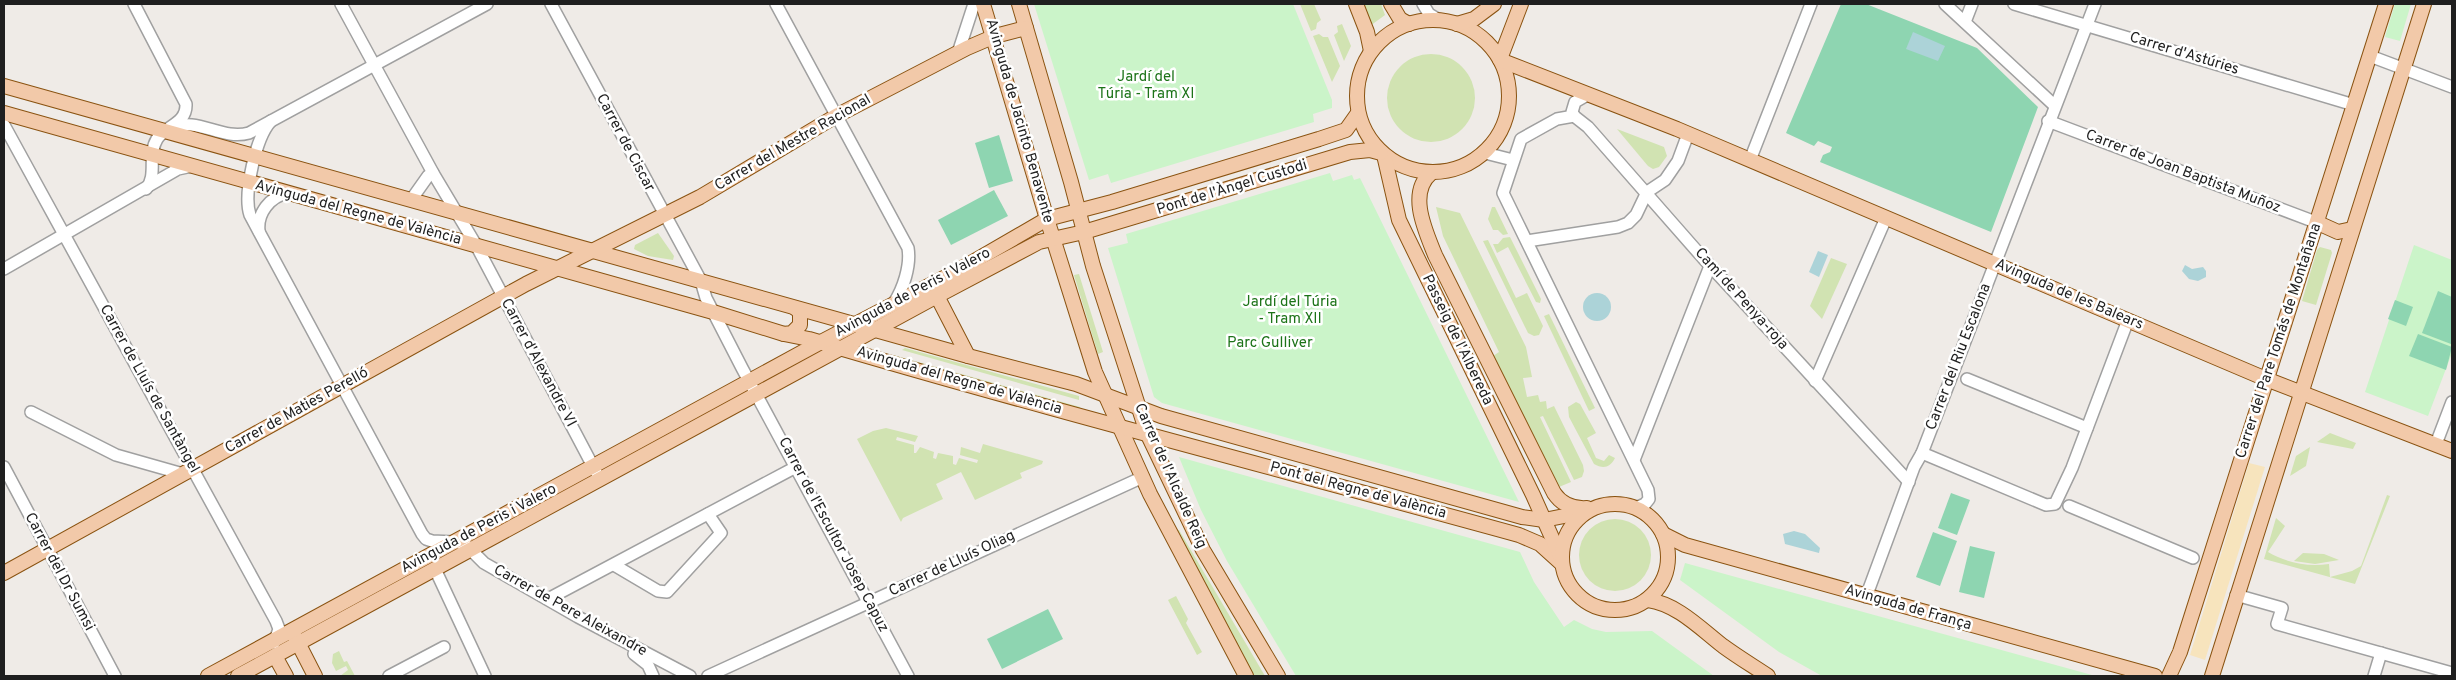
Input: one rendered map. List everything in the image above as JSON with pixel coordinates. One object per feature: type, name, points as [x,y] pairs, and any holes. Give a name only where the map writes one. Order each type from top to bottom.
[{"type":"main road","name":"Avinguda de Jacinto Benavente","points":[[983,4],[995,36],[1054,239]]},
{"type":"main road","points":[[1019,4],[1084,232]]},
{"type":"main road","points":[[1356,4],[1369,38],[1371,51]]},
{"type":"main road","points":[[1391,4],[1400,19],[1409,24]]},
{"type":"main road","points":[[1457,24],[1474,19],[1494,4]]},
{"type":"main road","points":[[1500,59],[1521,4]]},
{"type":"main road","name":"Carrer del Pare Tomás de Montañana","points":[[2169,676],[2180,652],[2266,378],[2318,223],[2386,4]]},
{"type":"main road","points":[[2212,676],[2424,4]]},
{"type":"main road","points":[[1439,20],[1457,24],[1477,35],[1488,44],[1500,59],[1509,87],[1508,111],[1500,134],[1485,153],[1464,166],[1431,173],[1414,171],[1382,154],[1368,137],[1358,113],[1358,82],[1361,70],[1371,51],[1382,39],[1409,24],[1439,20]]},
{"type":"main road","name":"Carrer del Mestre Racional","points":[[593,251],[700,197],[836,116],[958,53],[995,36],[1026,28]]},
{"type":"main road","name":"Avinguda de les Balears","points":[[1500,59],[1586,95],[1688,134],[2266,378],[2452,450]]},
{"type":"main road","name":"Avinguda del Regne de València","points":[[4,86],[169,130],[255,157],[1104,393],[1137,405]]},
{"type":"main road","name":"Avinguda del Regne de València","points":[[4,112],[250,183],[713,312],[784,334],[843,348],[1147,434]]},
{"type":"main road","name":"Pont de l'Àngel Custodi","points":[[1078,210],[1346,130],[1358,113]]},
{"type":"main road","name":"Pont de l'Àngel Custodi","points":[[1084,232],[1354,151],[1370,150],[1382,154]]},
{"type":"main road","name":"Passeig de l'Albereda","points":[[1382,154],[1399,220],[1544,520],[1561,560]]},
{"type":"main road","name":"Passeig de l'Albereda","points":[[1431,173],[1423,182],[1420,195],[1424,227],[1435,255],[1554,493],[1559,500],[1569,506],[1589,510]]},
{"type":"main road","name":"Avinguda de Peris i Valero","points":[[238,676],[275,656],[295,637],[455,542],[592,468],[748,377],[821,342],[1047,219],[1078,210]]},
{"type":"main road","points":[[2318,223],[2338,232],[2352,230]]},
{"type":"main road","name":"Avinguda de Peris i Valero","points":[[208,676],[275,639],[295,637],[435,569],[1039,242],[1084,232]]},
{"type":"main road","name":"Carrer de l'Alcalde Reig","points":[[1084,232],[1147,434],[1203,550],[1278,676]]},
{"type":"main road","name":"Carrer de l'Alcalde Reig","points":[[1054,239],[1086,344],[1104,393],[1125,428],[1127,444],[1143,477],[1246,676]]},
{"type":"main road","name":"Carrer de Maties Perelló","points":[[4,573],[504,297],[593,251]]},
{"type":"main road","points":[[917,291],[930,291],[937,296]]},
{"type":"main road","name":"Avinguda del Regne de València","points":[[937,296],[968,356]]},
{"type":"main road","points":[[784,334],[792,333],[800,325],[800,312],[796,308]]},
{"type":"main road","name":"Pont del Regne de València","points":[[1137,405],[1164,416],[1519,516],[1544,520]]},
{"type":"main road","name":"Pont del Regne de València","points":[[1142,419],[1164,416]]},
{"type":"main road","points":[[1125,428],[1142,419]]},
{"type":"main road","name":"Pont del Regne de València","points":[[1147,434],[1520,535],[1540,544],[1561,560]]},
{"type":"main road","points":[[1544,520],[1610,504],[1636,508],[1651,517],[1663,534],[1668,556],[1667,569],[1662,581],[1648,600],[1631,608],[1615,610],[1600,608],[1586,602],[1574,591],[1566,578],[1561,560],[1567,532],[1589,510]]},
{"type":"main road","name":"Avinguda de França","points":[[1663,534],[1685,545],[2155,676]]},
{"type":"main road","points":[[1648,600],[1659,602],[1680,613],[1741,659],[1768,676]]},
{"type":"main road","points":[[295,637],[315,676]]},
{"type":"main road","points":[[275,656],[286,676]]},
{"type":"street","points":[[134,4],[186,104],[185,112],[169,130],[157,138],[152,154],[151,180],[146,189]]},
{"type":"street","name":"Carrer d'Alexandre VI","points":[[341,4],[433,173],[476,245],[592,468],[602,479]]},
{"type":"street","points":[[455,542],[432,541],[426,539],[422,534],[344,385],[259,233],[248,209],[247,197],[261,134],[271,121],[487,4]]},
{"type":"street","name":"Carrer de Ciscar","points":[[551,4],[663,214],[701,281]]},
{"type":"street","points":[[776,4],[908,248],[908,265],[901,290],[894,303]]},
{"type":"street","name":"Avinguda de Jacinto Benavente","points":[[958,53],[974,4]]},
{"type":"street","points":[[1423,4],[1429,14],[1439,20]]},
{"type":"street","points":[[1750,160],[1811,4]]},
{"type":"street","points":[[1945,4],[2054,105]]},
{"type":"street","points":[[1965,22],[1972,4]]},
{"type":"street","name":"Carrer d'Astúries","points":[[2014,4],[2045,8],[2087,25],[2354,104]]},
{"type":"street","name":"Carrer del Riu Escalona","points":[[1866,597],[1909,482],[1996,264],[2054,105],[2095,4]]},
{"type":"street","points":[[2370,56],[2452,87]]},
{"type":"street","points":[[1586,95],[1575,102],[1572,112],[1574,116],[1564,117],[1525,135],[1503,193],[1634,460],[1649,495],[1645,504],[1636,508]]},
{"type":"street","name":"Camí de Penya-roja","points":[[1574,116],[1584,123],[1647,192],[1710,266],[1909,482]]},
{"type":"street","name":"Avinguda del Regne de València","points":[[169,130],[186,123],[230,135],[242,134],[271,121]]},
{"type":"street","name":"Carrer de Joan Baptista Muñoz","points":[[2048,121],[2318,223]]},
{"type":"street","name":"Carrer de Lluís de Santàngel","points":[[4,125],[65,235],[188,471],[276,621],[279,629],[275,639],[275,656]]},
{"type":"street","points":[[1527,241],[1618,227],[1628,223],[1636,215],[1647,192],[1666,180],[1678,161],[1688,134]]},
{"type":"street","points":[[1485,153],[1514,160]]},
{"type":"street","points":[[4,269],[182,167],[195,166]]},
{"type":"street","points":[[411,200],[428,176],[433,173]]},
{"type":"street","points":[[259,233],[260,220],[266,206],[276,197],[287,193]]},
{"type":"street","points":[[1815,381],[1886,218]]},
{"type":"street","points":[[1634,460],[1710,266]]},
{"type":"street","points":[[701,281],[701,288],[713,312],[758,394]]},
{"type":"street","points":[[1922,453],[2046,505],[2056,504],[2128,320]]},
{"type":"street","points":[[1967,378],[2087,428]]},
{"type":"street","name":"Carrer de l'Escultor Josep Capuz","points":[[758,394],[908,676]]},
{"type":"street","points":[[2436,444],[2452,402]]},
{"type":"street","points":[[31,412],[116,454],[188,471]]},
{"type":"street","points":[[548,599],[796,467]]},
{"type":"street","name":"Carrer del Dr Sumsi","points":[[4,468],[115,676]]},
{"type":"street","name":"Carrer de Lluís Oliag","points":[[708,676],[1143,477]]},
{"type":"street","points":[[2069,506],[2193,558]]},
{"type":"street","points":[[614,565],[658,591],[667,592],[720,533],[708,514]]},
{"type":"street","name":"Carrer de Pere Aleixandre","points":[[455,542],[466,545],[484,564],[578,617],[690,676]]},
{"type":"street","points":[[435,569],[484,676]]},
{"type":"street","points":[[2236,595],[2282,608],[2277,624],[2452,673]]},
{"type":"street","points":[[578,617],[643,659],[653,676],[663,668],[676,669]]},
{"type":"street","points":[[389,676],[444,647]]},
{"type":"street","points":[[2374,676],[2381,653]]},
{"type":"green space","name":"Jardí del Túria - Tram XI","points":[[1034,4],[1293,4],[1332,100],[1332,108],[1313,114],[1314,122],[1111,183],[1108,174],[1089,180]]},
{"type":"green space","points":[[1300,4],[1314,4],[1321,20],[1317,23],[1316,29],[1311,31]]},
{"type":"green space","points":[[1362,4],[1381,4],[1385,15],[1370,26]]},
{"type":"green space","points":[[1841,4],[1866,4],[1977,48],[2038,107],[1991,232],[1820,162],[1823,155],[1830,152],[1832,147],[1818,141],[1814,146],[1786,133]]},
{"type":"green space","points":[[2395,4],[2411,4],[2400,41],[2385,37]]},
{"type":"green space","points":[[1342,24],[1351,46],[1344,61],[1334,35],[1338,32],[1337,26]]},
{"type":"green space","points":[[1319,34],[1323,37],[1328,37],[1340,66],[1332,82],[1313,36]]},
{"type":"green space","points":[[1431,54],[1448,57],[1456,61],[1468,73],[1472,81],[1475,98],[1472,115],[1468,123],[1456,135],[1448,139],[1431,142],[1414,139],[1406,135],[1394,123],[1390,115],[1387,98],[1390,81],[1394,73],[1406,61],[1414,57]]},
{"type":"green space","points":[[1617,129],[1664,147],[1667,156],[1659,167],[1653,169],[1648,166]]},
{"type":"green space","points":[[999,135],[1013,181],[989,188],[975,143]]},
{"type":"green space","name":"Jardí del Túria - Tram XII","points":[[1330,173],[1333,181],[1352,175],[1354,180],[1360,178],[1519,502],[1162,403],[1154,397],[1108,248],[1128,243],[1126,234]]},
{"type":"green space","points":[[994,190],[1008,216],[951,245],[938,220]]},
{"type":"green space","points":[[1436,207],[1460,213],[1526,347],[1532,377],[1523,378],[1527,397],[1538,395],[1540,402],[1546,401],[1547,409],[1554,406],[1583,465],[1582,477],[1574,480],[1543,416],[1540,417],[1571,482],[1559,487],[1493,356],[1499,352],[1443,236]]},
{"type":"green space","points":[[1492,207],[1495,207],[1508,234],[1503,235],[1498,230],[1493,230],[1488,219]]},
{"type":"green space","points":[[658,233],[674,256],[673,260],[648,256],[634,249],[635,245]]},
{"type":"green space","points":[[1510,237],[1541,299],[1540,303],[1536,302],[1508,247],[1497,253],[1493,244],[1498,244],[1503,238]]},
{"type":"green space","points":[[1488,240],[1516,298],[1527,293],[1543,326],[1539,335],[1534,336],[1528,333],[1483,241]]},
{"type":"green space","points":[[2414,245],[2452,260],[2452,353],[2428,416],[2365,392]]},
{"type":"green space","points":[[2320,247],[2331,250],[2332,253],[2316,305],[2302,301],[2317,250]]},
{"type":"green space","points":[[1831,258],[1847,264],[1822,319],[1810,306]]},
{"type":"green space","points":[[1079,274],[1103,352],[1098,354],[1074,275]]},
{"type":"green space","points":[[2438,291],[2452,297],[2451,344],[2422,333]]},
{"type":"green space","points":[[2395,300],[2413,307],[2406,326],[2388,319]]},
{"type":"green space","points":[[1549,314],[1595,408],[1589,411],[1544,316]]},
{"type":"green space","points":[[2418,334],[2452,347],[2446,370],[2409,356]]},
{"type":"green space","points":[[905,348],[1079,396],[1079,400],[902,350]]},
{"type":"green space","points":[[893,355],[1080,407],[1081,410],[890,356]]},
{"type":"green space","points":[[1576,402],[1580,404],[1596,433],[1587,438],[1596,458],[1604,461],[1609,455],[1615,458],[1609,466],[1600,467],[1594,464],[1569,417],[1568,407]]},
{"type":"green space","points":[[886,428],[918,436],[915,442],[897,437],[896,440],[914,445],[914,453],[920,447],[934,452],[933,458],[936,459],[938,453],[953,456],[953,464],[956,465],[959,458],[977,463],[978,460],[960,455],[961,447],[980,453],[983,444],[1043,461],[1042,464],[1020,473],[1022,478],[975,500],[961,472],[936,484],[943,499],[903,518],[901,522],[857,439],[873,431]]},
{"type":"green space","points":[[2330,433],[2356,443],[2353,449],[2317,442]]},
{"type":"green space","points":[[2310,447],[2306,466],[2290,476],[2296,456]]},
{"type":"green space","points":[[1179,457],[1520,552],[1534,582],[1564,627],[1574,620],[1592,629],[1606,632],[1652,631],[1714,676],[1296,676],[1227,561],[1201,510]]},
{"type":"green space","points":[[1951,493],[1970,500],[1957,535],[1938,528]]},
{"type":"green space","points":[[2387,495],[2390,496],[2355,584],[2264,559],[2276,518],[2285,526],[2268,552],[2282,559],[2297,563],[2329,564],[2330,577],[2352,571],[2361,566]]},
{"type":"green space","points":[[1615,519],[1629,522],[1641,529],[1648,541],[1651,555],[1648,569],[1641,581],[1629,588],[1615,591],[1601,588],[1589,581],[1582,569],[1579,555],[1582,541],[1589,529],[1601,522]]},
{"type":"green space","points":[[1177,530],[1179,530],[1265,676],[1253,676]]},
{"type":"green space","points":[[1933,532],[1957,541],[1940,586],[1916,577]]},
{"type":"green space","points":[[1970,546],[1995,552],[1984,598],[1959,592]]},
{"type":"green space","points":[[2303,553],[2324,554],[2339,560],[2315,564],[2294,561]]},
{"type":"green space","points":[[1685,563],[2092,676],[1822,676],[1779,652],[1680,580]]},
{"type":"green space","points":[[1176,596],[1188,619],[1186,623],[1202,652],[1197,655],[1168,600]]},
{"type":"green space","points":[[1048,609],[1063,639],[1002,669],[987,639]]},
{"type":"green space","points":[[339,651],[344,662],[347,661],[355,676],[340,676],[348,670],[346,666],[336,671],[332,663],[333,654]]},
{"type":"sand","points":[[2249,463],[2265,467],[2205,660],[2190,655]]},
{"type":"water","points":[[1913,32],[1945,46],[1938,61],[1906,49]]},
{"type":"water","points":[[1818,251],[1828,255],[1819,277],[1809,272]]},
{"type":"water","points":[[2185,265],[2192,269],[2203,267],[2206,271],[2206,277],[2198,281],[2189,279],[2182,271]]},
{"type":"water","points":[[1597,293],[1607,297],[1611,307],[1607,317],[1597,321],[1587,317],[1583,307],[1587,297]]},
{"type":"water","points":[[1794,531],[1805,534],[1820,548],[1819,553],[1785,544],[1783,534]]},
{"type":"park label","name":"Parc Gulliver","points":[[1270,343]]}]
